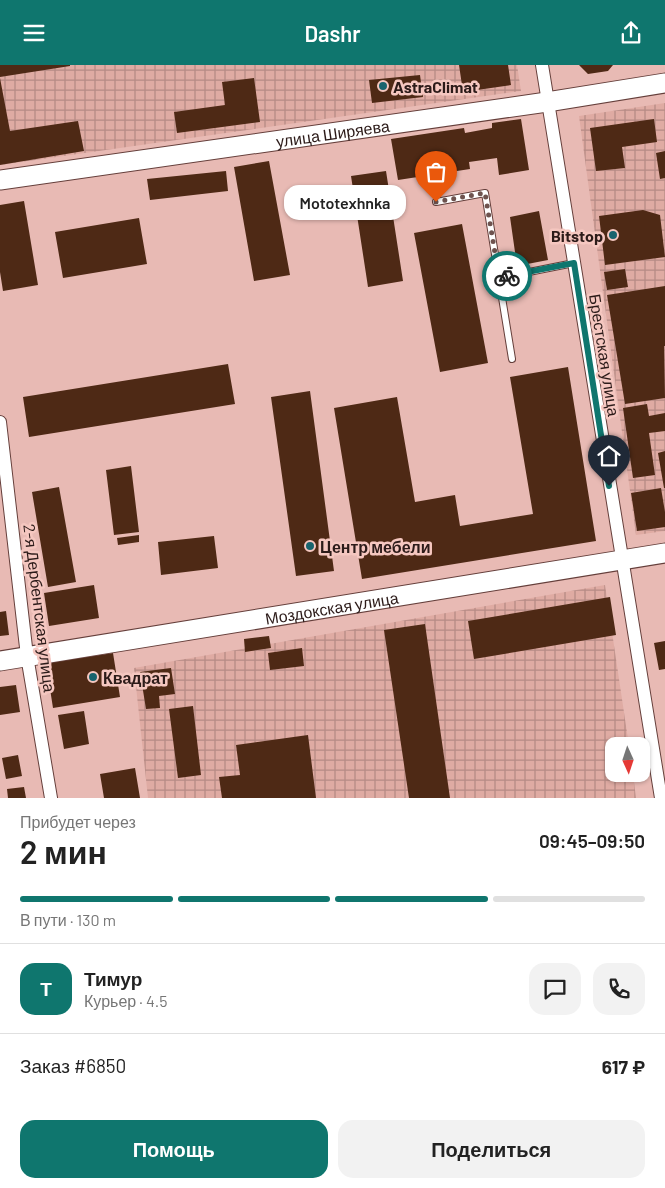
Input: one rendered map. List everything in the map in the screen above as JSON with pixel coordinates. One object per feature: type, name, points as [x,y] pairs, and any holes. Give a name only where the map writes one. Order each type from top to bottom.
[{"type":"main road","name":"улица Ширяева","points":[[0,180],[547,102],[665,83]]},
{"type":"main road","name":"Моздокская улица","points":[[0,661],[665,553]]},
{"type":"street","name":"Брестская улица","points":[[542,65],[661,798]]},
{"type":"street","name":"2-я Дербентская улица","points":[[0,422],[4,489],[27,656],[51,798]]},
{"type":"lane","points":[[436,202],[485,193],[512,359]]},
{"type":"lane","points":[[499,277],[574,263]]},
{"type":"shaded area","points":[[0,65],[517,65],[521,91],[0,165]]},
{"type":"shaded area","points":[[665,103],[665,531],[636,535],[579,116]]},
{"type":"shaded area","points":[[605,585],[628,737],[605,737],[605,783],[634,783],[636,798],[148,798],[134,668]]},
{"type":"building","points":[[0,65],[70,65],[70,66],[0,77]]},
{"type":"building","points":[[459,65],[508,65],[511,85],[463,92]]},
{"type":"building","points":[[579,65],[613,65],[608,71],[588,74]]},
{"type":"building","points":[[420,75],[423,97],[372,103],[369,80]]},
{"type":"building","points":[[0,78],[10,131],[78,121],[84,151],[0,165]]},
{"type":"building","points":[[254,78],[260,122],[177,133],[174,112],[225,105],[222,82]]},
{"type":"building","points":[[521,119],[529,170],[499,175],[497,158],[469,162],[470,169],[398,180],[391,139],[464,128],[465,133],[492,128],[492,123]]},
{"type":"building","points":[[654,119],[657,142],[622,147],[625,168],[596,171],[590,128]]},
{"type":"building","points":[[665,151],[665,178],[660,179],[656,153]]},
{"type":"building","points":[[269,161],[290,275],[254,281],[234,167]]},
{"type":"building","points":[[226,171],[228,191],[150,200],[147,179]]},
{"type":"building","points":[[386,171],[403,281],[368,287],[351,176]]},
{"type":"building","points":[[24,201],[38,285],[3,291],[0,272],[0,205]]},
{"type":"building","points":[[643,210],[660,215],[665,257],[605,265],[599,216]]},
{"type":"building","points":[[539,211],[548,260],[517,266],[510,217]]},
{"type":"building","points":[[139,218],[147,264],[63,278],[55,232]]},
{"type":"building","points":[[462,224],[488,363],[440,372],[414,233]]},
{"type":"building","points":[[625,269],[628,287],[607,290],[604,272]]},
{"type":"building","points":[[665,286],[665,398],[625,404],[607,295]]},
{"type":"building","points":[[228,364],[235,404],[29,437],[23,397]]},
{"type":"building","points":[[568,367],[596,541],[362,579],[334,408],[397,397],[415,502],[455,495],[460,526],[533,514],[510,377]]},
{"type":"building","points":[[310,391],[334,571],[296,576],[271,397]]},
{"type":"building","points":[[647,404],[649,416],[665,413],[665,431],[649,433],[655,475],[633,478],[623,408]]},
{"type":"building","points":[[665,451],[665,488],[664,488],[658,453]]},
{"type":"building","points":[[131,466],[139,532],[114,535],[106,470]]},
{"type":"building","points":[[59,487],[76,582],[48,587],[32,492]]},
{"type":"building","points":[[661,488],[665,512],[665,527],[637,531],[631,493]]},
{"type":"building","points":[[139,535],[139,542],[118,545],[117,538]]},
{"type":"building","points":[[214,536],[218,568],[161,575],[158,542]]},
{"type":"building","points":[[94,585],[99,618],[49,626],[44,593]]},
{"type":"building","points":[[610,597],[616,635],[474,659],[468,621]]},
{"type":"building","points":[[6,611],[9,635],[0,636],[0,612]]},
{"type":"building","points":[[425,624],[450,798],[409,798],[384,630]]},
{"type":"building","points":[[269,636],[271,648],[245,652],[244,639]]},
{"type":"building","points":[[665,641],[665,669],[659,670],[654,643]]},
{"type":"building","points":[[302,648],[304,666],[270,670],[268,653]]},
{"type":"building","points":[[113,653],[120,697],[53,708],[46,663]]},
{"type":"building","points":[[171,668],[175,694],[159,696],[160,708],[146,709],[140,672]]},
{"type":"building","points":[[16,685],[20,712],[0,715],[0,687]]},
{"type":"building","points":[[193,706],[201,775],[178,778],[169,709]]},
{"type":"building","points":[[84,711],[89,744],[64,749],[58,715]]},
{"type":"building","points":[[308,735],[316,798],[222,798],[219,777],[240,775],[236,745]]},
{"type":"building","points":[[18,755],[22,776],[6,779],[2,758]]},
{"type":"building","points":[[135,768],[140,798],[104,798],[100,774]]},
{"type":"building","points":[[24,787],[26,798],[8,798],[7,789]]},
{"type":"way so far","points":[[436,202],[485,193],[499,277],[507,276]]},
{"type":"place","name":"AstraClimat","points":[[383,86]]},
{"type":"place","name":"Mototexhnka","points":[[436,202]]},
{"type":"place","name":"Bitstop","points":[[613,235]]},
{"type":"place","name":"Центр мебели","points":[[310,546]]},
{"type":"place","name":"Квадрат","points":[[93,677]]},
{"type":"route","points":[[507,276],[574,263],[609,486]]}]
